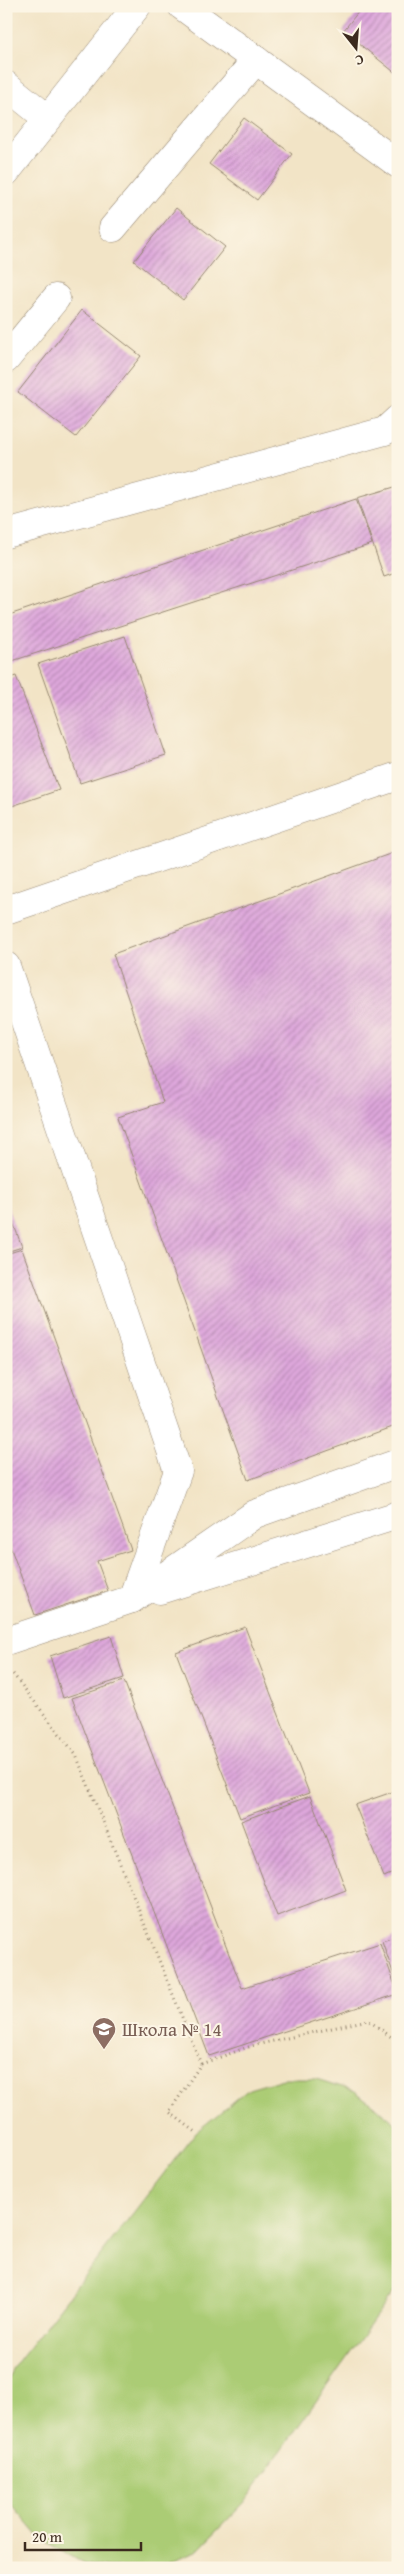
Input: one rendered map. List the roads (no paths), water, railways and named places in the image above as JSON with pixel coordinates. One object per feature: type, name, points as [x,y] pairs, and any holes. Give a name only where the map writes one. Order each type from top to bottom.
[{"type":"main road","points":[[6,172],[137,6]]},
{"type":"main road","points":[[182,6],[398,164]]},
{"type":"main road","points":[[113,228],[256,60]]},
{"type":"main road","points":[[6,85],[48,119]]},
{"type":"main road","points":[[12,341],[56,298]]},
{"type":"main road","points":[[6,534],[385,431],[398,419]]},
{"type":"main road","points":[[6,910],[398,776]]},
{"type":"main road","points":[[6,966],[178,1471],[132,1598]]},
{"type":"main road","points":[[132,1598],[255,1514],[398,1463]]},
{"type":"main road","points":[[6,1641],[132,1598],[398,1515]]},
{"type":"place","name":"Школа № 14","points":[[104,2050]]}]
